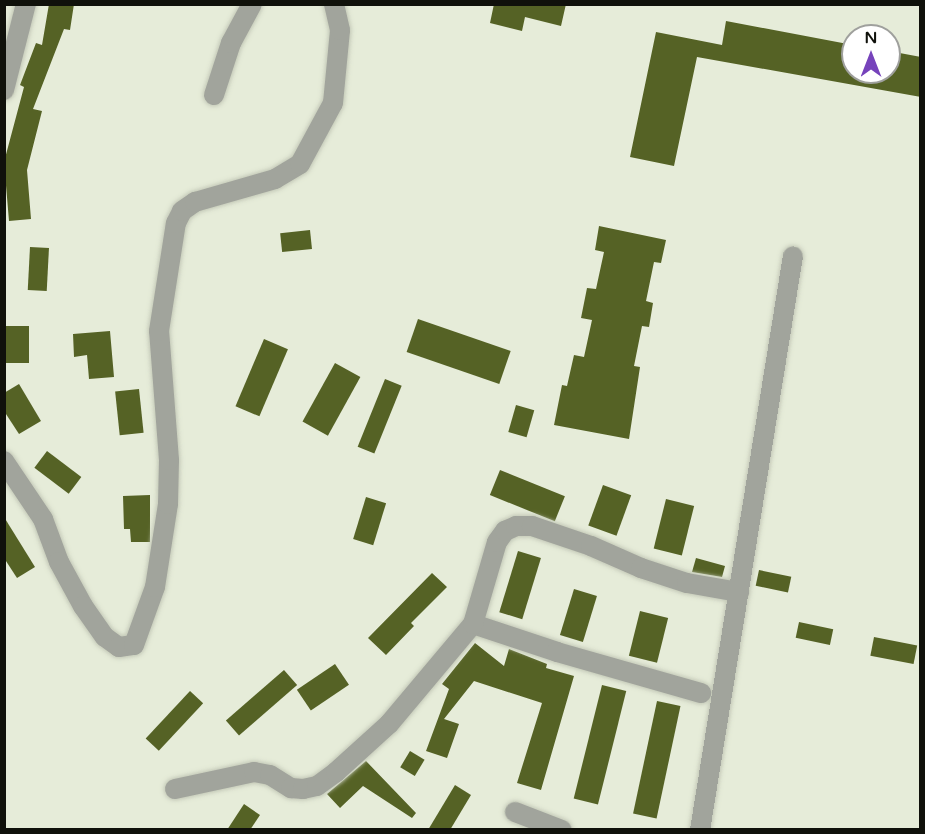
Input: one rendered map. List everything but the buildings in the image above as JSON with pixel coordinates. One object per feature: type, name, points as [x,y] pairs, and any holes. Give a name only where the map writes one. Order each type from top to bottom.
[{"type":"street","points":[[4,90],[26,4]]},
{"type":"street","points":[[214,95],[231,43],[252,4]]},
{"type":"street","points":[[4,461],[43,519],[59,562],[82,606],[105,637],[119,647],[134,645],[155,587],[168,504],[169,460],[159,331],[176,223],[182,211],[208,196],[275,179],[300,164],[314,143],[333,103],[340,30],[334,4]]},
{"type":"street","points":[[700,830],[793,256]]},
{"type":"street","points":[[175,789],[254,772],[270,775],[291,788],[303,789],[317,786],[336,772],[389,724],[473,624],[497,542],[505,531],[516,526],[532,526],[687,583],[739,592]]},
{"type":"street","points":[[473,624],[557,652],[701,693]]},
{"type":"street","points":[[515,812],[562,830]]}]
